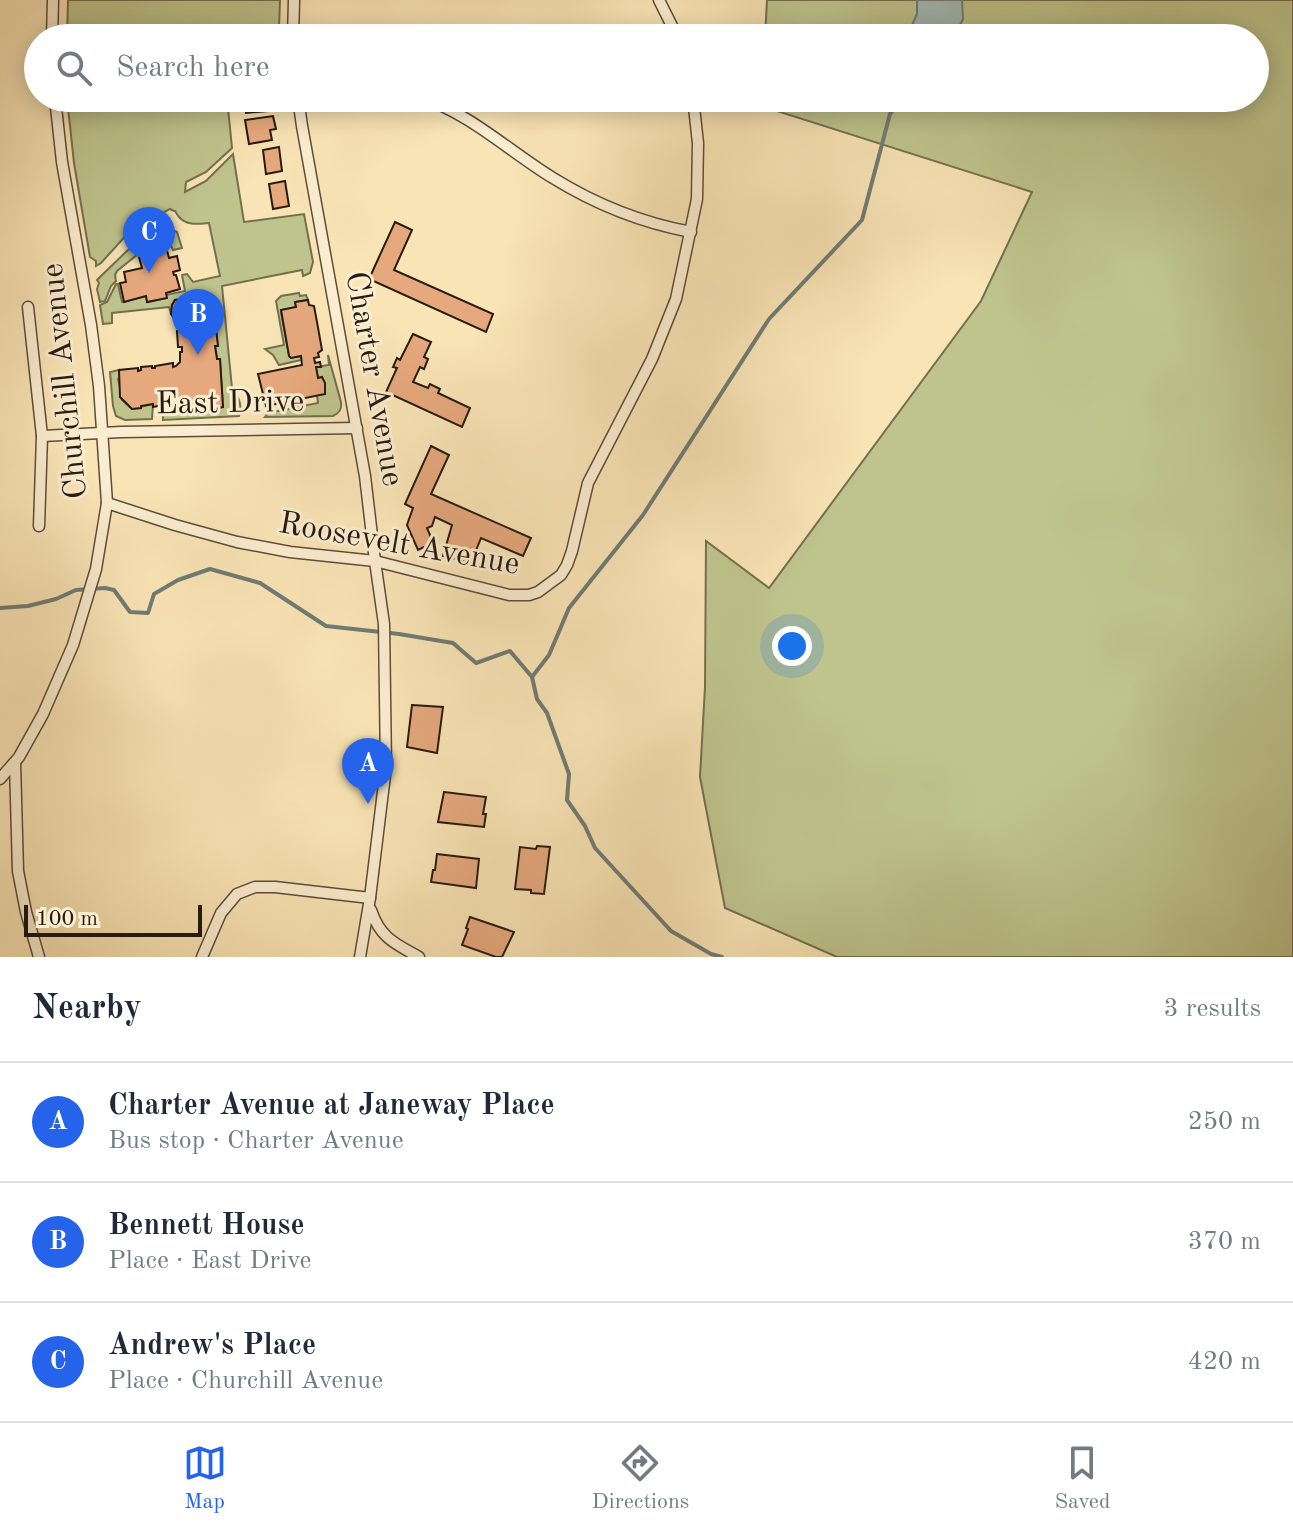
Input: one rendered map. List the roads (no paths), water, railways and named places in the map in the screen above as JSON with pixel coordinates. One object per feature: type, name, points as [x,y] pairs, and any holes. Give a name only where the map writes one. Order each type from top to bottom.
[{"type":"street","points":[[52,24],[53,0]]},
{"type":"street","points":[[293,24],[294,0]]},
{"type":"street","points":[[659,0],[671,24]]},
{"type":"street","name":"Churchill Avenue","points":[[0,779],[15,763],[43,714],[73,645],[95,576],[107,503],[104,433],[91,325],[62,162],[57,112]]},
{"type":"street","name":"Charter Avenue","points":[[300,112],[365,476],[384,624],[386,767],[360,957]]},
{"type":"street","points":[[451,112],[582,194],[622,212],[691,232]]},
{"type":"street","name":"Roosevelt Avenue","points":[[107,503],[237,542],[290,552],[375,561],[509,595],[538,592],[561,575],[572,551],[588,483],[652,359],[676,299],[697,199],[698,143],[695,112]]},
{"type":"street","points":[[28,307],[42,436],[39,526]]},
{"type":"street","name":"East Drive","points":[[42,436],[357,428]]},
{"type":"street","points":[[15,763],[18,871],[39,957]]},
{"type":"street","points":[[202,957],[221,913],[237,894],[255,887],[370,898],[375,924],[387,939],[418,957]]},
{"type":"water","points":[[917,0],[962,0],[960,24],[912,24],[917,14]]},
{"type":"waterway","points":[[532,677],[549,655],[569,608],[643,515],[769,319],[862,220],[891,112]]},
{"type":"waterway","points":[[0,608],[28,606],[76,590],[105,588],[114,590],[130,612],[148,613],[154,594],[178,580],[210,569],[260,583],[326,626],[453,643],[476,663],[510,651],[532,677],[537,699],[547,713],[569,774],[567,800],[585,826],[595,848],[671,931],[722,957]]},
{"type":"place","name":"Andrew's Place","points":[[149,273]]},
{"type":"place","name":"Bennett House","points":[[198,355]]},
{"type":"place","name":"Charter Avenue at Janeway Place","points":[[368,804]]}]
